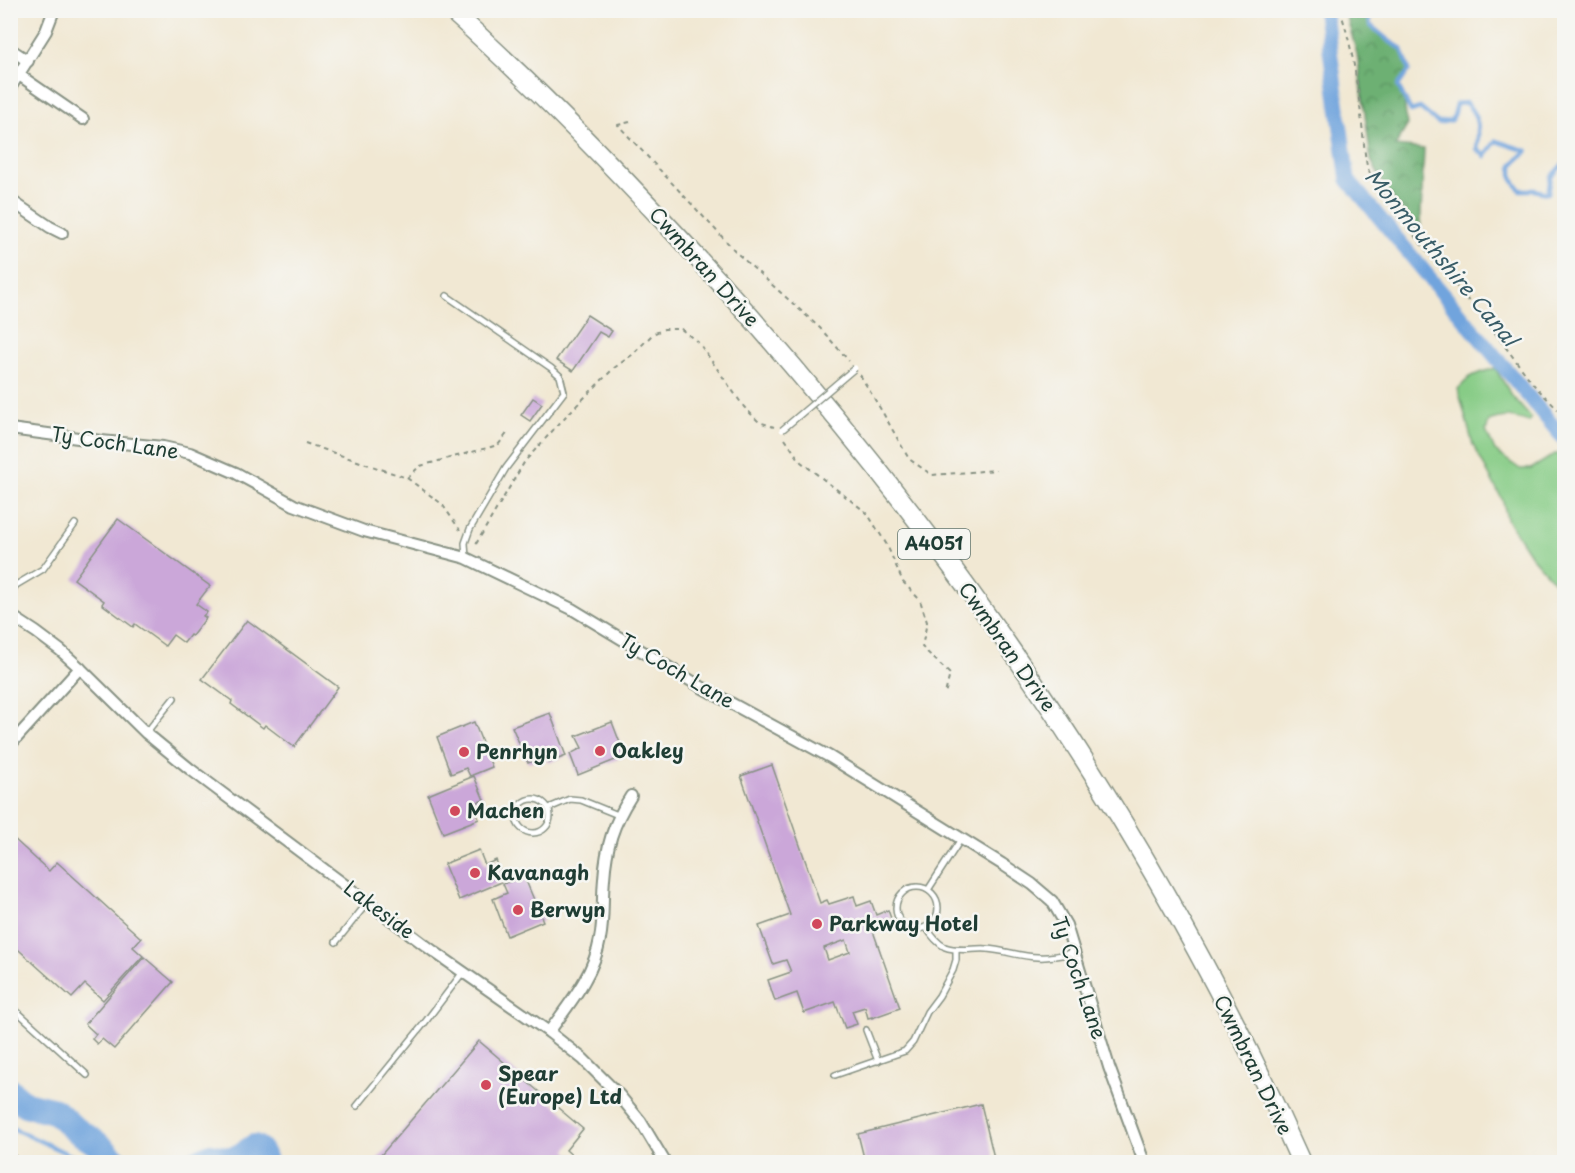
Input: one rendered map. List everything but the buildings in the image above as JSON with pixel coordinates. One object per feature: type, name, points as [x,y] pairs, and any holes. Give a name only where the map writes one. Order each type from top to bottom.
[{"type":"main road","name":"Cwmbran Drive","points":[[444,14],[479,36],[584,137],[679,237],[810,386],[885,478],[953,569],[1064,729],[1161,887],[1273,1100],[1301,1162]]},
{"type":"street","points":[[10,88],[46,31],[54,10]]},
{"type":"street","points":[[10,49],[28,61]]},
{"type":"street","points":[[19,75],[83,119]]},
{"type":"street","points":[[10,200],[62,233]]},
{"type":"street","name":"Ty Coch Lane","points":[[10,429],[163,447],[189,453],[236,473],[294,506],[364,531],[466,558],[572,609],[703,688],[830,757],[1032,884],[1052,901],[1066,925],[1109,1067],[1144,1162]]},
{"type":"street","name":"Lakeside","points":[[10,615],[36,632],[80,668],[146,733],[199,775],[583,1059],[619,1095],[640,1122],[665,1162]]},
{"type":"street","points":[[10,746],[80,668]]},
{"type":"street","points":[[549,1032],[584,983],[600,942],[606,858],[610,839],[618,816],[631,796]]},
{"type":"lane","points":[[447,296],[551,368],[560,376],[564,392],[506,468],[470,529],[465,543],[466,558]]},
{"type":"lane","points":[[782,430],[855,368]]},
{"type":"lane","points":[[10,592],[16,585],[43,569],[75,524]]},
{"type":"lane","points":[[146,733],[174,698]]},
{"type":"lane","points":[[532,798],[539,799],[549,807],[550,820],[543,831],[530,833],[519,827],[515,815],[521,803],[532,798]]},
{"type":"lane","points":[[549,807],[570,799],[581,800],[618,816]]},
{"type":"lane","points":[[928,890],[962,839]]},
{"type":"lane","points":[[915,888],[928,890],[937,900],[938,912],[932,924],[920,929],[907,927],[898,917],[899,898],[903,893],[915,888]]},
{"type":"lane","points":[[336,942],[368,902]]},
{"type":"lane","points":[[926,927],[933,938],[944,946],[956,950],[992,949],[1036,957],[1056,957],[1075,952]]},
{"type":"lane","points":[[835,1075],[904,1050],[913,1042],[927,1012],[953,970],[956,950]]},
{"type":"lane","points":[[357,1106],[463,972]]},
{"type":"lane","points":[[10,1005],[87,1075]]},
{"type":"lane","points":[[866,1030],[878,1061]]},
{"type":"path","points":[[428,10],[444,14]]},
{"type":"path","points":[[1340,10],[1355,67],[1365,154],[1372,179],[1398,216],[1489,325],[1534,385],[1564,416]]},
{"type":"path","points":[[630,122],[618,125],[739,255],[820,328],[855,368],[909,459],[932,475],[996,470]]},
{"type":"path","points":[[466,558],[474,550],[525,460],[566,416],[652,334],[664,329],[681,329],[699,343],[744,407],[759,422],[782,430],[785,440],[801,462],[867,513],[887,544],[903,582],[920,600],[927,622],[922,647],[950,674],[945,694]]},
{"type":"path","points":[[407,478],[420,466],[498,445],[510,430]]},
{"type":"path","points":[[305,443],[407,478],[442,504],[465,543]]},
{"type":"green space","points":[[1345,11],[1368,11],[1370,25],[1402,49],[1409,70],[1398,86],[1404,98],[1407,126],[1395,146],[1424,149],[1420,235],[1384,186],[1371,160],[1357,54]]},
{"type":"green space","points":[[1495,368],[1512,396],[1531,418],[1529,422],[1509,417],[1489,421],[1486,431],[1495,451],[1520,469],[1531,469],[1555,454],[1564,454],[1564,593],[1531,556],[1507,519],[1503,501],[1473,445],[1458,389],[1471,376]]},
{"type":"waterway","name":"Monmouthshire Canal","points":[[1323,10],[1348,180],[1564,439]]},
{"type":"waterway","points":[[1368,10],[1370,25],[1402,49],[1409,70],[1398,86],[1411,111],[1420,108],[1438,123],[1452,120],[1456,104],[1466,103],[1476,119],[1477,149],[1485,156],[1496,141],[1527,151],[1512,165],[1512,178],[1520,190],[1548,193],[1551,177],[1564,163]]},
{"type":"waterway","points":[[10,1091],[25,1104],[55,1111],[117,1162]]},
{"type":"waterway","points":[[10,1127],[85,1162]]},
{"type":"waterway","points":[[198,1162],[211,1156],[234,1159],[254,1147],[261,1153],[264,1162]]},
{"type":"place","name":"Oakley","points":[[600,751]]},
{"type":"place","name":"Penrhyn","points":[[464,752]]},
{"type":"place","name":"Machen","points":[[455,811]]},
{"type":"place","name":"Kavanagh","points":[[475,873]]},
{"type":"place","name":"Berwyn","points":[[518,910]]},
{"type":"place","name":"Parkway Hotel","points":[[817,924]]},
{"type":"place","name":"Spear (Europe) Ltd","points":[[486,1085]]}]
